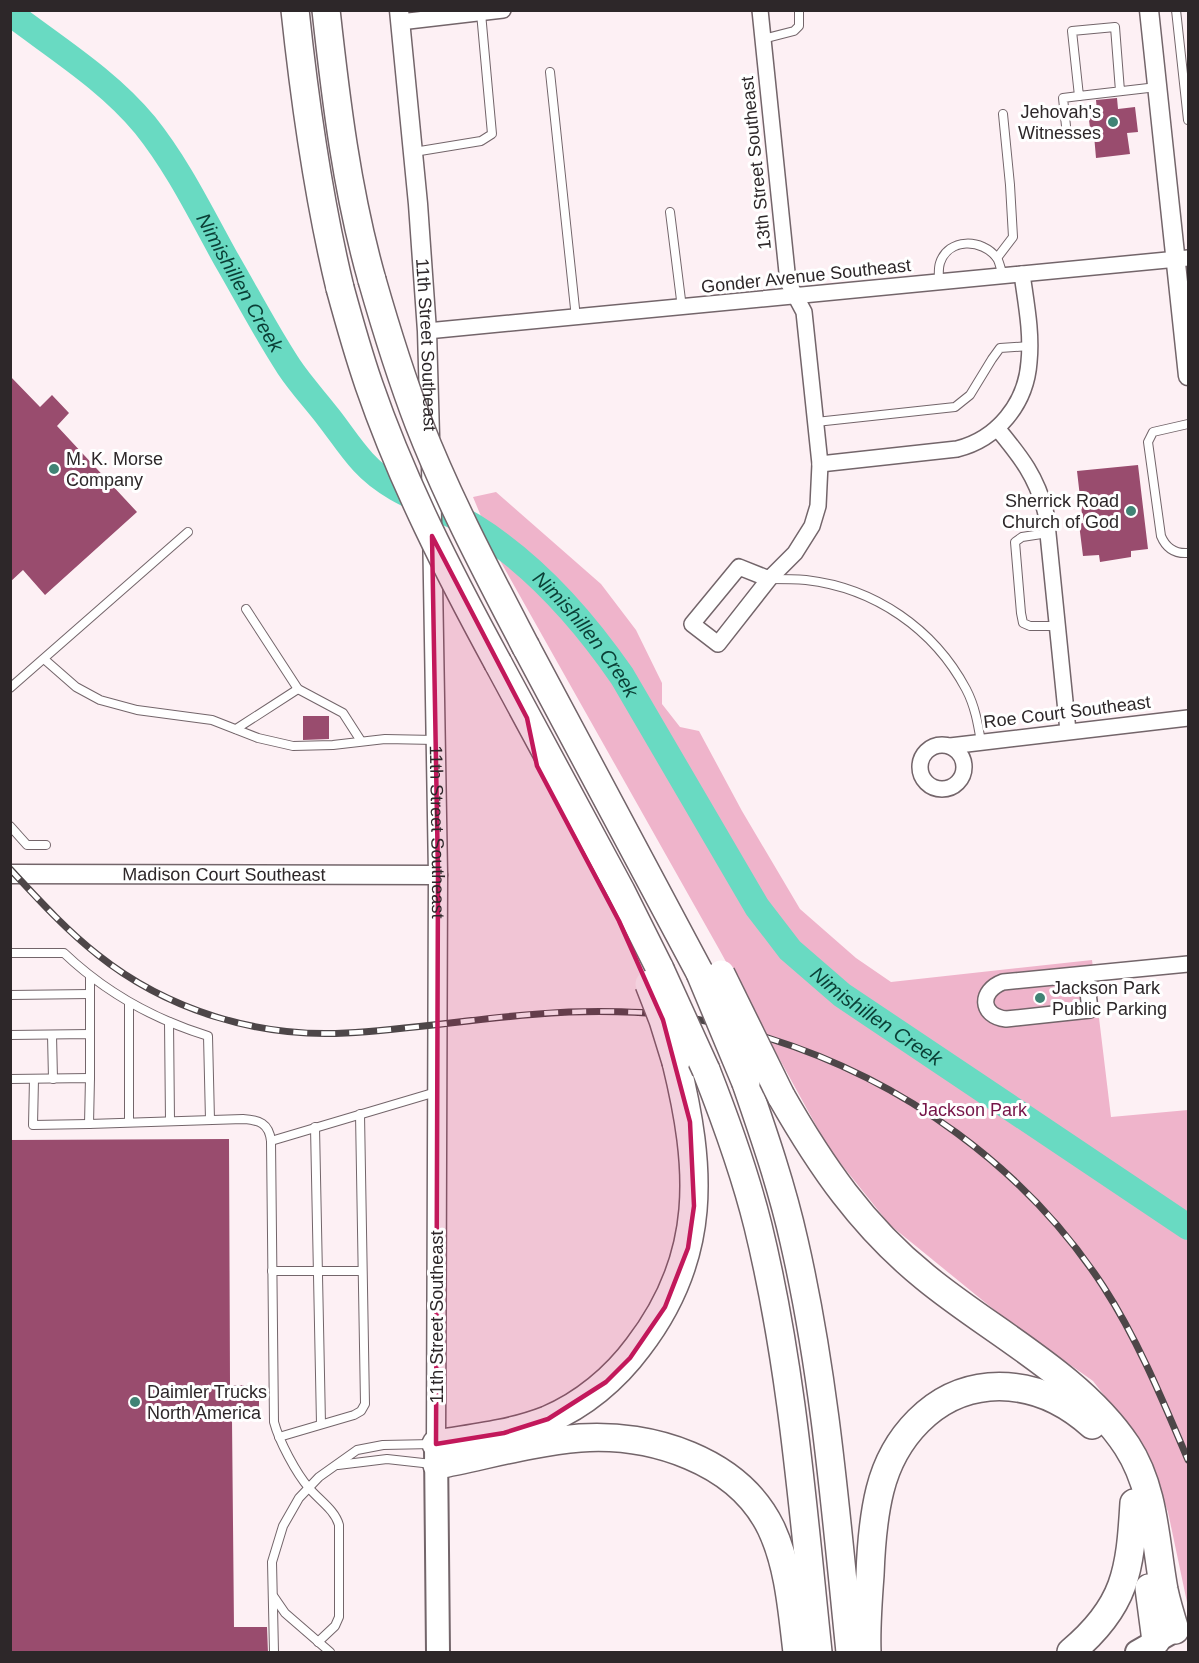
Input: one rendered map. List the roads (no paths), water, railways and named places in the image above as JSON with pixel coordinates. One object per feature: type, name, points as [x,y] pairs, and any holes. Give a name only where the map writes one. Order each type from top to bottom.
[{"type":"highway","points":[[295,10],[303,89],[324,219],[340,288],[369,387],[406,479],[450,572],[621,891],[651,969],[706,1070],[741,1165],[757,1223],[778,1318],[800,1479],[818,1653]]},
{"type":"highway","points":[[326,10],[345,153],[361,240],[390,342],[420,425],[458,514],[526,647],[710,973],[825,1169],[857,1211],[879,1235],[926,1278],[1079,1392],[1109,1421],[1132,1456],[1148,1495],[1153,1516],[1165,1592],[1163,1640]]},
{"type":"highway","points":[[436,1454],[533,1425],[562,1412],[590,1395],[618,1370],[655,1325],[670,1297],[688,1248],[694,1206],[694,1153],[690,1122],[676,1062],[651,969]]},
{"type":"highway","points":[[710,973],[781,1190],[794,1240],[815,1354],[828,1446],[850,1653]]},
{"type":"highway","points":[[867,1653],[867,1615],[873,1533],[880,1488],[892,1458],[915,1423],[931,1409],[949,1398],[979,1388],[1000,1386],[1041,1393],[1061,1402],[1078,1413],[1108,1443],[1123,1471],[1134,1503],[1163,1640]]},
{"type":"highway","points":[[436,1454],[562,1440],[604,1438],[625,1439],[666,1448],[715,1467],[748,1494],[771,1528],[784,1568],[797,1653]]},
{"type":"highway","points":[[1071,1653],[1102,1622],[1119,1594],[1129,1563],[1134,1503]]},
{"type":"main road","name":"11th Street Southeast","points":[[436,1454],[438,1652]]},
{"type":"street","points":[[400,16],[503,10]]},
{"type":"street","name":"13th Street Southeast","points":[[760,10],[788,282],[804,312],[820,464],[818,506],[812,526],[795,553],[769,579],[718,644],[692,624],[739,567],[769,579]]},
{"type":"street","points":[[1149,10],[1156,87],[1182,259],[1188,366]]},
{"type":"street","name":"11th Street Southeast","points":[[400,16],[427,331],[431,460],[438,875],[436,1454]]},
{"type":"street","name":"Gonder Avenue Southeast","points":[[427,331],[1182,259]]},
{"type":"street","points":[[820,464],[957,449],[983,440],[998,428],[1011,412],[1025,383],[1030,362],[1022,274]]},
{"type":"street","points":[[998,428],[1024,461],[1042,497],[1049,532],[1068,731]]},
{"type":"street","name":"Roe Court Southeast","points":[[950,746],[1188,718]]},
{"type":"street","name":"Madison Court Southeast","points":[[10,874],[438,875]]},
{"type":"street","points":[[1086,974],[1089,1010],[1006,1019],[997,1018],[989,1012],[986,1003],[988,992],[993,986],[1003,982],[1188,964]]},
{"type":"lane","points":[[763,39],[794,31],[799,26],[799,10]]},
{"type":"lane","points":[[1176,10],[1188,120]]},
{"type":"lane","points":[[413,153],[481,141],[492,134],[481,13]]},
{"type":"lane","points":[[1078,96],[1072,31],[1115,27],[1120,91]]},
{"type":"lane","points":[[550,72],[576,318]]},
{"type":"lane","points":[[1066,126],[1063,98],[1156,87]]},
{"type":"lane","points":[[997,258],[1013,237],[1003,114]]},
{"type":"lane","points":[[670,212],[682,308]]},
{"type":"lane","points":[[939,282],[939,264],[945,254],[954,245],[971,243],[984,248],[997,258],[1003,276]]},
{"type":"lane","points":[[816,422],[955,407],[970,395],[1000,348],[1030,346]]},
{"type":"lane","points":[[1188,424],[1153,432],[1148,442],[1161,536],[1171,550],[1181,554],[1188,553]]},
{"type":"lane","points":[[10,688],[188,532]]},
{"type":"lane","points":[[1049,532],[1022,537],[1015,542],[1021,613],[1023,623],[1030,626],[1058,626]]},
{"type":"lane","points":[[769,579],[806,580],[843,589],[890,608],[910,621],[948,662],[966,690],[977,721],[981,742]]},
{"type":"lane","points":[[246,609],[298,689],[343,713],[361,741]]},
{"type":"lane","points":[[44,659],[76,687],[100,700],[122,707],[212,720],[258,738],[293,746],[333,746],[385,739],[436,740]]},
{"type":"lane","points":[[236,729],[298,689]]},
{"type":"lane","points":[[10,826],[27,845],[46,845]]},
{"type":"lane","points":[[10,953],[64,953],[90,977],[129,1003],[169,1022],[208,1036],[210,1120]]},
{"type":"lane","points":[[89,1124],[90,977]]},
{"type":"lane","points":[[10,995],[90,994]]},
{"type":"lane","points":[[129,1003],[129,1122]]},
{"type":"lane","points":[[169,1022],[170,1121]]},
{"type":"lane","points":[[10,1035],[90,1034]]},
{"type":"lane","points":[[52,1035],[53,1079]]},
{"type":"lane","points":[[10,1079],[90,1078]]},
{"type":"lane","points":[[34,1079],[33,1125],[258,1120],[267,1127],[270,1141],[274,1417],[279,1437],[308,1486],[337,1518],[339,1529],[339,1617],[334,1626],[318,1642]]},
{"type":"lane","points":[[270,1141],[437,1092]]},
{"type":"lane","points":[[279,1437],[354,1414],[364,1406],[360,1114]]},
{"type":"lane","points":[[315,1127],[321,1424]]},
{"type":"lane","points":[[272,1271],[362,1270]]},
{"type":"lane","points":[[274,1653],[271,1568],[278,1538],[291,1511],[308,1486],[357,1450],[389,1444],[436,1454]]},
{"type":"lane","points":[[338,1465],[436,1454]]},
{"type":"lane","points":[[273,1596],[285,1613],[330,1653]]},
{"type":"waterway","name":"Nimishillen Creek","points":[[10,13],[115,93],[145,125],[179,174],[289,367],[363,462],[401,491],[459,518],[495,541],[536,574],[590,633],[622,676],[757,907],[790,950],[842,995],[1188,1227]]},
{"type":"railway","points":[[10,869],[52,914],[98,955],[125,974],[153,991],[184,1005],[247,1025],[280,1031],[346,1033],[569,1012],[650,1013],[700,1020],[768,1038],[818,1056],[866,1078],[913,1104],[957,1133],[998,1166],[1037,1203],[1072,1243],[1103,1286],[1128,1328],[1188,1460]]},
{"type":"place","name":"Jehovah's Witnesses","points":[[1113,122]]},
{"type":"place","name":"M. K. Morse Company","points":[[54,469]]},
{"type":"place","name":"Sherrick Road Church of God","points":[[1131,511]]},
{"type":"place","name":"Jackson Park Public Parking","points":[[1040,998]]},
{"type":"place","name":"Daimler Trucks North America","points":[[135,1402]]},
{"type":"park label","name":"Jackson Park","points":[[973,1110]]}]
